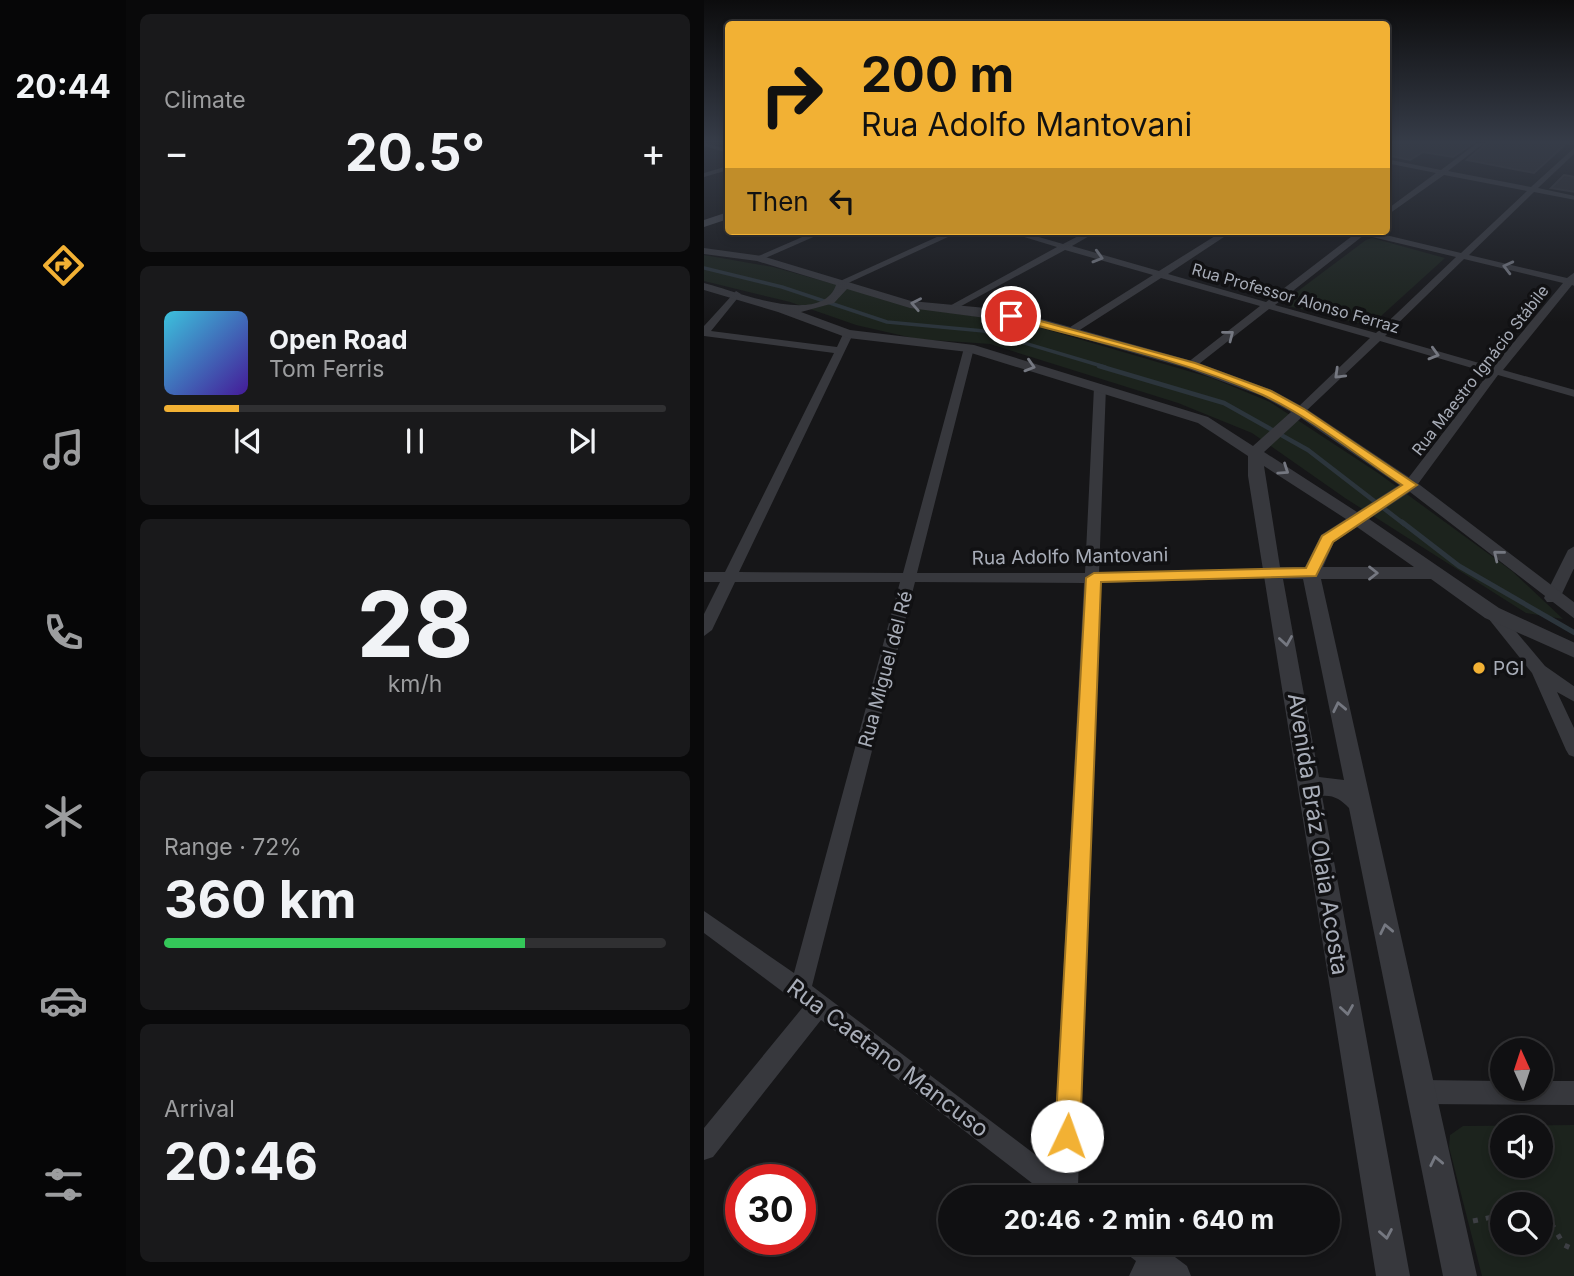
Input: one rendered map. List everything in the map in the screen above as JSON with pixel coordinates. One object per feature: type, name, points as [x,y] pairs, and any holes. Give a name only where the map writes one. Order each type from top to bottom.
[{"type":"main road","points":[[704,215],[725,208]]},
{"type":"main road","points":[[704,224],[725,216]]},
{"type":"street","points":[[1262,445],[1289,425],[1300,411],[1517,203]]},
{"type":"street","points":[[758,258],[813,235]]},
{"type":"street","points":[[782,309],[814,306],[838,296],[843,282],[948,235]]},
{"type":"street","name":"Rua Professor Alonso Ferraz","points":[[1023,235],[1574,394]]},
{"type":"street","points":[[949,309],[1086,235]]},
{"type":"street","points":[[1071,331],[1223,235]]},
{"type":"street","points":[[1191,365],[1357,235]]},
{"type":"street","points":[[1378,235],[1573,280]]},
{"type":"street","points":[[704,251],[758,258],[910,304],[1011,316],[1071,331],[1191,365],[1267,393],[1300,411],[1410,485],[1574,613]]},
{"type":"street","name":"Rua Maestro Ignácio Stábile","points":[[1410,485],[1495,372],[1573,280]]},
{"type":"street","points":[[704,286],[782,309],[848,334],[969,348],[1203,420],[1262,445],[1371,510],[1436,573],[1492,612],[1574,651]]},
{"type":"street","points":[[704,333],[736,294]]},
{"type":"street","points":[[704,333],[839,350]]},
{"type":"street","points":[[704,630],[848,334]]},
{"type":"street","name":"Rua Miguel del Ré","points":[[800,990],[969,348]]},
{"type":"street","points":[[1068,1185],[1100,387]]},
{"type":"street","name":"Avenida Bráz Olaia Acosta","points":[[1262,445],[1256,476],[1275,573],[1393,1276]]},
{"type":"street","points":[[1311,573],[1327,539],[1410,485]]},
{"type":"street","points":[[1552,597],[1574,550]]},
{"type":"street","name":"Rua Adolfo Mantovani","points":[[704,577],[1094,578],[1275,573],[1436,573]]},
{"type":"street","name":"Avenida Bráz Olaia Acosta","points":[[1311,573],[1460,1276]]},
{"type":"street","points":[[1492,612],[1539,670],[1574,696]]},
{"type":"street","points":[[1539,670],[1574,750]]},
{"type":"street","points":[[1311,789],[1339,786],[1358,802]]},
{"type":"street","name":"Rua Caetano Mancuso","points":[[704,921],[800,990],[1056,1185]]},
{"type":"street","points":[[704,1148],[819,1005]]},
{"type":"street","points":[[1421,1092],[1574,1093]]},
{"type":"street","points":[[1142,1258],[1177,1276]]},
{"type":"path","points":[[1450,1226],[1490,1217]]},
{"type":"path","points":[[1553,1225],[1564,1245],[1574,1250]]},
{"type":"shaded area","points":[[1372,238],[1445,258],[1370,326],[1288,306],[1286,300]]},
{"type":"shaded area","points":[[704,255],[773,267],[923,309],[1024,323],[1212,378],[1270,402],[1378,473],[1512,571],[1563,619],[1526,613],[1345,498],[1252,433],[1178,403],[990,344],[917,339],[856,325],[790,302],[704,281]]},
{"type":"shaded area","points":[[1553,1125],[1574,1125],[1574,1276],[1482,1276],[1449,1147],[1450,1135],[1463,1126],[1490,1126],[1490,1178],[1553,1178]]},
{"type":"waterway","points":[[704,268],[782,287],[887,322],[984,331],[1105,367]]},
{"type":"waterway","points":[[1099,366],[1224,403],[1308,450],[1404,524]]},
{"type":"waterway","points":[[1402,522],[1459,566],[1575,633]]},
{"type":"place","name":"PGI","points":[[1479,668]]},
{"type":"route","points":[[1011,316],[1191,365],[1267,393],[1300,411],[1410,485],[1327,539],[1318,552],[1311,573],[1094,578],[1067,1136]]}]
